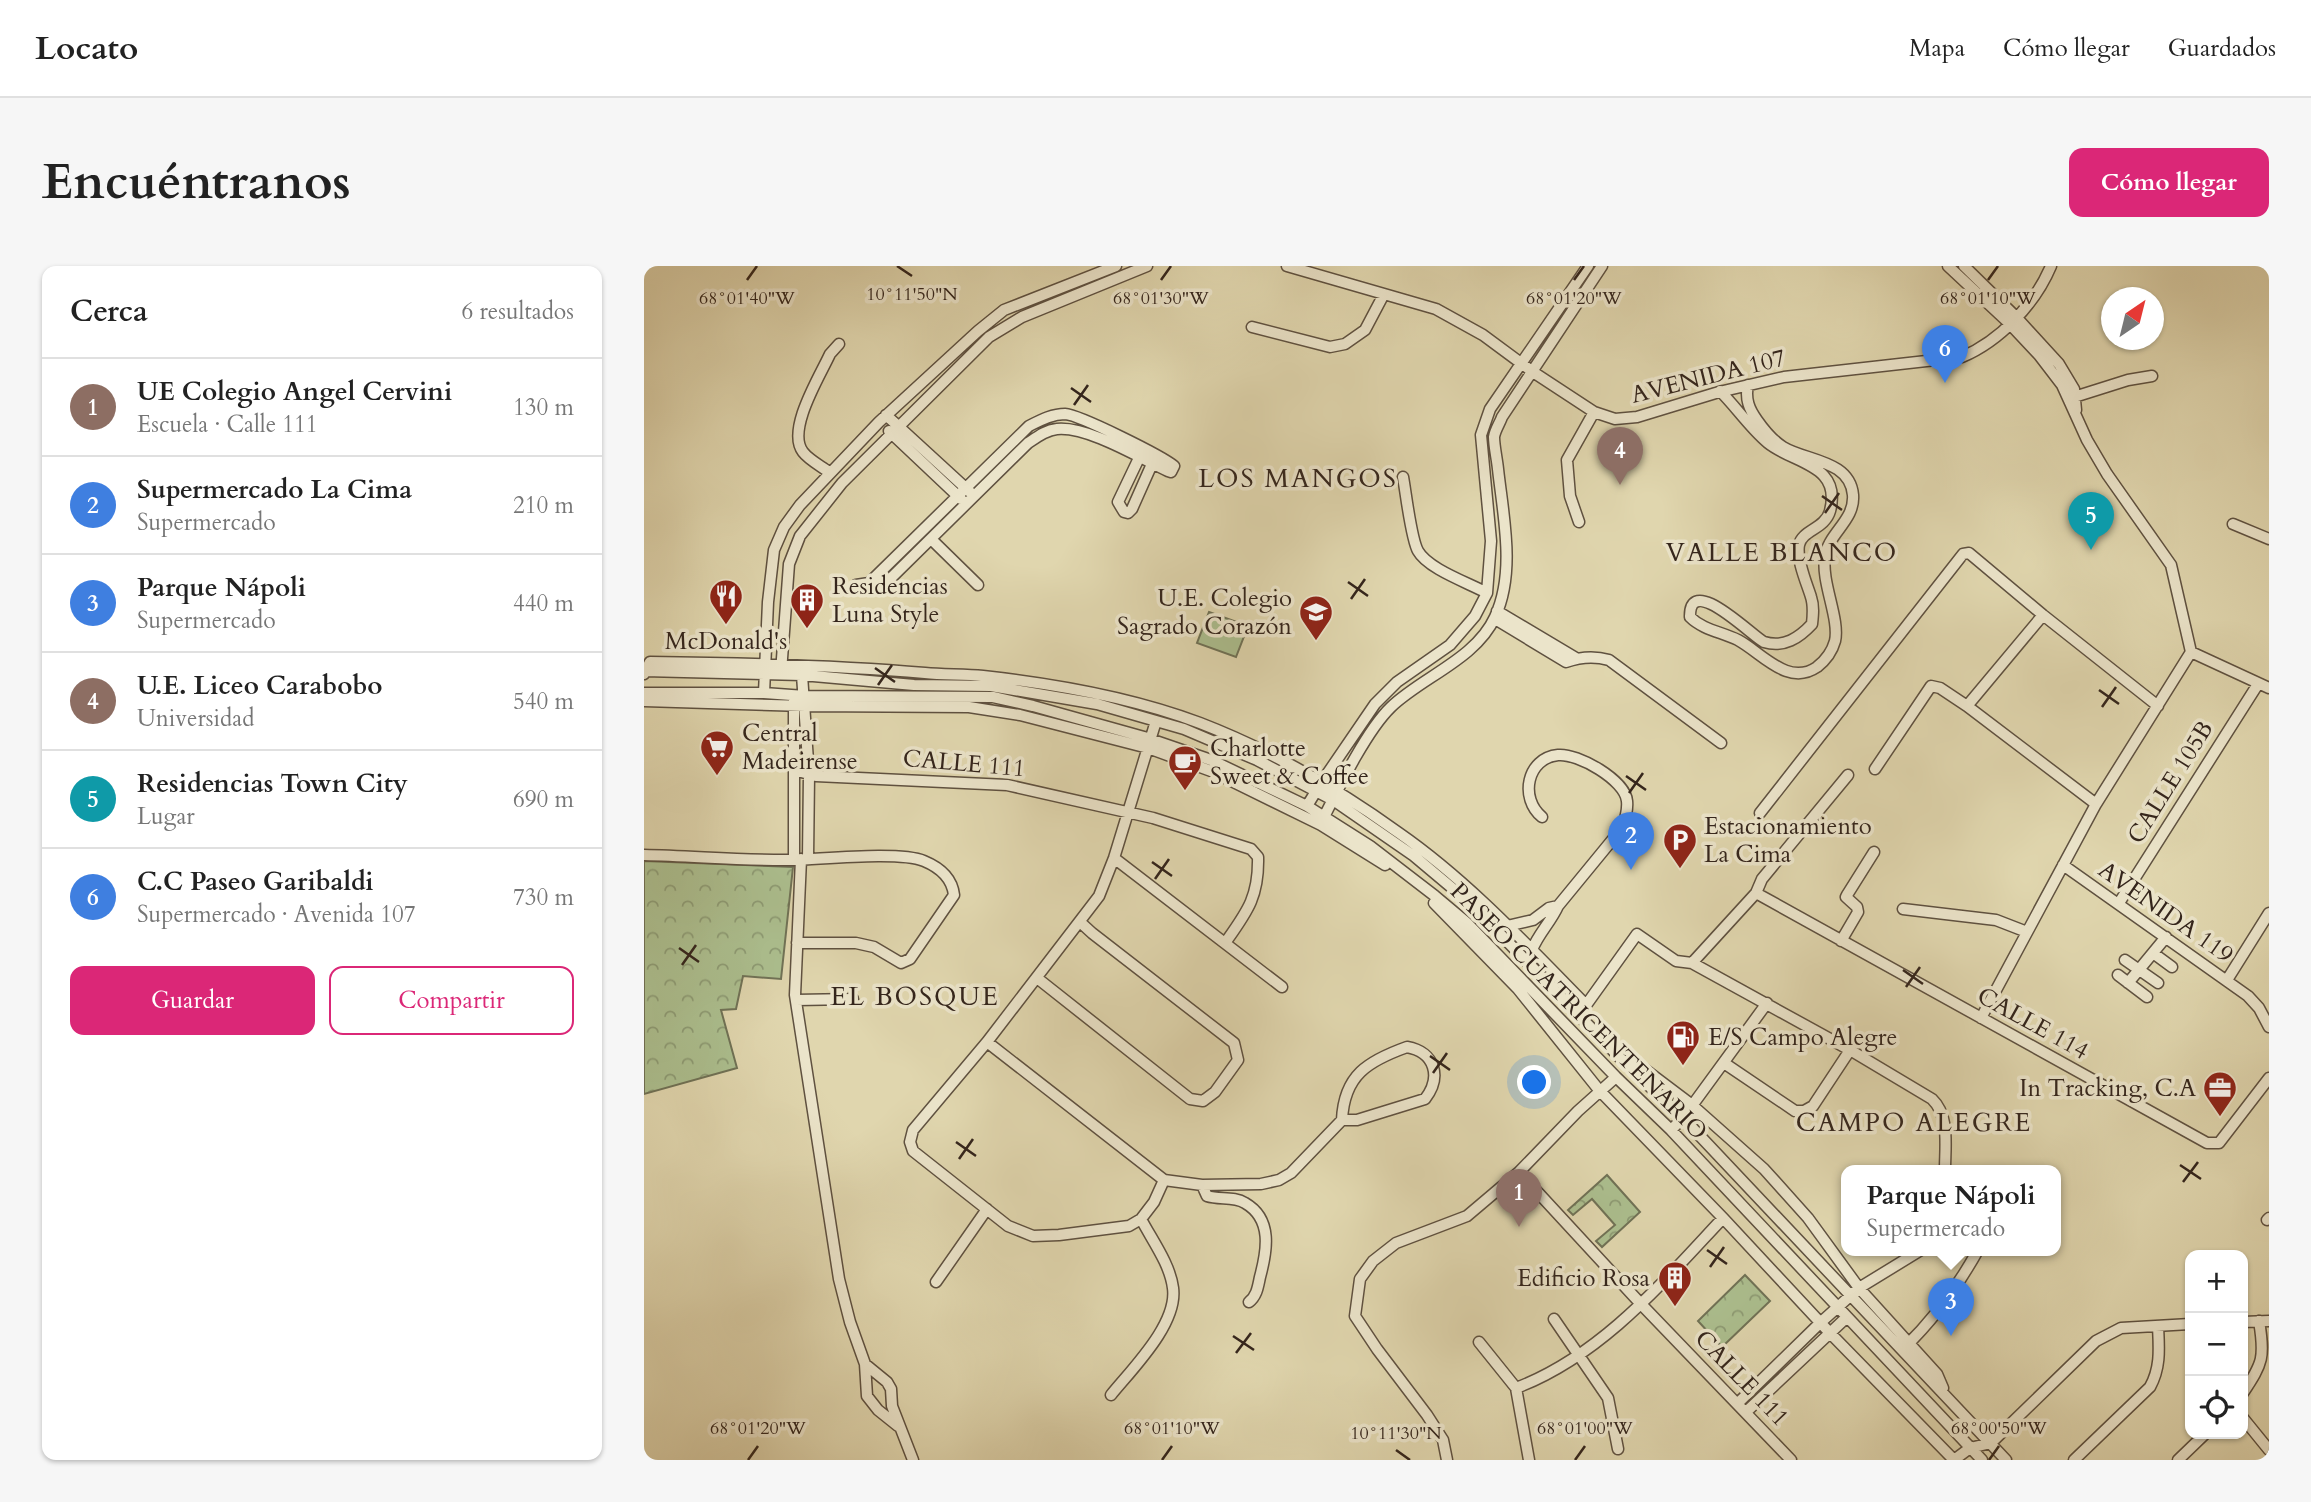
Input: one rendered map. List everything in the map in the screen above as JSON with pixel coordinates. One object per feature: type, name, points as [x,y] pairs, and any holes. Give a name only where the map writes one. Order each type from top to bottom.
[{"type":"street","points":[[764,693],[768,602],[774,550],[784,527],[800,505],[883,419],[1004,310],[1116,266]]},
{"type":"street","points":[[782,670],[789,564],[800,536],[842,483],[989,337],[1022,317],[1147,266]]},
{"type":"street","name":"AVENIDA 107","points":[[1287,266],[1436,309],[1483,335],[1521,364],[1594,412],[1615,419],[1637,417],[1720,391],[1784,377],[1962,357],[1979,349],[2013,320],[2043,284],[2051,266]]},
{"type":"street","points":[[1315,266],[1345,282]]},
{"type":"street","points":[[1307,806],[1375,704],[1397,682],[1450,645],[1475,616],[1487,593],[1491,541],[1481,435],[1490,409],[1588,266]]},
{"type":"street","points":[[1324,817],[1367,739],[1388,710],[1408,691],[1462,655],[1479,639],[1496,615],[1505,573],[1506,539],[1494,436],[1502,416],[1601,266]]},
{"type":"street","points":[[1948,266],[2013,320]]},
{"type":"street","points":[[1964,266],[2013,320],[2062,385],[2071,398],[2087,440],[2107,474],[2171,565],[2191,652],[2096,804],[1980,1018]]},
{"type":"street","points":[[1252,327],[1331,347],[1345,344],[1365,330],[1384,294]]},
{"type":"street","points":[[830,472],[804,453],[799,446],[797,430],[830,354],[839,344]]},
{"type":"street","points":[[2071,398],[2128,380],[2152,376]]},
{"type":"street","points":[[1720,391],[1746,412],[1783,447],[1836,468],[1853,492],[1853,506],[1826,552],[1826,581],[1836,630],[1835,639],[1827,658],[1811,671],[1802,673],[1785,671],[1746,645],[1700,625],[1690,617],[1693,605],[1698,602],[1711,602],[1760,640],[1778,643],[1794,640],[1812,624],[1812,600],[1798,545],[1802,537],[1822,524],[1829,514],[1833,498],[1830,482],[1819,470],[1771,445],[1746,412],[1748,385]]},
{"type":"street","points":[[1579,523],[1570,496],[1567,460],[1594,412]]},
{"type":"street","points":[[856,585],[869,583],[876,586],[884,583],[931,539],[966,496],[1029,426],[1048,416],[1066,414],[1086,421],[1174,466],[1168,471],[1082,431],[1055,429],[1028,443],[966,496],[869,583]]},
{"type":"street","points":[[883,419],[966,496]]},
{"type":"street","points":[[1139,457],[1118,502],[1124,512],[1128,513],[1132,509],[1152,464]]},
{"type":"street","points":[[1830,482],[1843,475]]},
{"type":"street","points":[[1403,477],[1420,555],[1435,567],[1487,593]]},
{"type":"street","points":[[2233,524],[2269,539]]},
{"type":"street","points":[[931,539],[978,584]]},
{"type":"street","points":[[1760,813],[1963,554],[1969,553],[2158,706]]},
{"type":"street","points":[[1807,586],[1826,581]]},
{"type":"street","points":[[1496,615],[1560,660],[1566,662],[1576,658],[1600,657],[1609,660],[1721,743]]},
{"type":"street","points":[[1967,706],[2043,615]]},
{"type":"street","points":[[2191,652],[2264,686]]},
{"type":"street","name":"PASEO CUATRICENTENARIO","points":[[644,672],[650,662],[764,670],[906,671],[981,676],[1045,684],[1124,700],[1198,723],[1237,738],[1399,833],[1437,862],[1507,926],[1586,1004]]},
{"type":"street","name":"PASEO CUATRICENTENARIO","points":[[782,670],[802,676],[914,685],[991,686],[1097,704],[1184,729],[1318,787]]},
{"type":"street","points":[[906,671],[914,685]]},
{"type":"street","points":[[801,859],[794,770],[802,676]]},
{"type":"street","points":[[1875,769],[1931,686],[1940,688],[1967,706],[2096,804]]},
{"type":"street","name":"CALLE 105B","points":[[2119,903],[2264,686]]},
{"type":"street","name":"PASEO CUATRICENTENARIO","points":[[644,693],[764,693],[799,700]]},
{"type":"street","points":[[799,700],[809,775],[801,859],[796,1000],[839,1279],[865,1364],[867,1396],[878,1410],[898,1426]]},
{"type":"street","name":"PASEO CUATRICENTENARIO","points":[[644,701],[799,700],[969,707],[1020,715],[1211,760],[1307,806],[1430,900],[1518,989],[1599,1090],[1954,1460]]},
{"type":"street","points":[[1156,721],[1114,858],[1099,896],[988,1042],[913,1130],[910,1142],[913,1151],[1008,1226],[1033,1236],[1129,1226],[1141,1219],[1154,1202],[1164,1180]]},
{"type":"street","name":"PASEO CUATRICENTENARIO","points":[[1149,744],[1345,835],[1425,888],[1466,922],[1671,1130],[1982,1460]]},
{"type":"street","points":[[1532,950],[1534,942],[1553,918],[1558,906],[1622,828],[1628,799],[1622,787],[1596,767],[1576,757],[1556,755],[1541,762],[1527,785],[1528,800],[1534,811],[1542,817]]},
{"type":"street","name":"CALLE 111","points":[[794,770],[809,775],[1007,785],[1052,793],[1153,818],[1251,849],[1258,857],[1259,872],[1250,909],[1225,943]]},
{"type":"street","points":[[1692,963],[1756,894],[1762,879],[1848,775]]},
{"type":"street","points":[[1278,792],[1282,804]]},
{"type":"street","name":"PASEO CUATRICENTENARIO","points":[[1335,796],[1470,903],[1626,1064],[1856,1292],[1906,1347],[1937,1374],[1945,1395],[1991,1443]]},
{"type":"street","points":[[1841,941],[1858,912],[1847,895],[1874,852]]},
{"type":"street","points":[[644,855],[801,859],[895,857],[922,860],[942,870],[953,883],[954,895],[909,959],[901,963],[874,947],[856,943],[797,943]]},
{"type":"street","points":[[1114,858],[1282,987]]},
{"type":"street","points":[[1437,862],[1450,886]]},
{"type":"street","name":"AVENIDA 119","points":[[2063,865],[2227,980],[2259,1008],[2269,1027]]},
{"type":"street","points":[[1425,888],[1430,900]]},
{"type":"street","name":"CALLE 114","points":[[1756,894],[2207,1143],[2219,1143],[2269,1078]]},
{"type":"street","points":[[1507,926],[1533,920],[1549,908],[1558,906]]},
{"type":"street","points":[[1903,909],[1996,920],[2027,932]]},
{"type":"street","points":[[2227,980],[2269,913]]},
{"type":"street","points":[[1037,978],[1191,1100],[1203,1101],[1215,1092],[1238,1060],[1234,1043],[1080,922]]},
{"type":"street","points":[[1568,1026],[1579,1015],[1637,934],[1676,961],[1692,963],[1924,1093],[1938,1104],[1942,1111],[1945,1126],[1945,1165]]},
{"type":"street","points":[[2128,983],[2166,937]]},
{"type":"street","points":[[2153,953],[2172,967]]},
{"type":"street","points":[[2125,960],[2158,983]]},
{"type":"street","points":[[2118,975],[2147,997]]},
{"type":"street","points":[[796,1000],[853,999]]},
{"type":"street","points":[[1671,1130],[1683,1118],[1767,1003]]},
{"type":"street","points":[[988,1042],[1164,1180],[1202,1185],[1261,1184],[1279,1180],[1290,1173],[1342,1120],[1346,1097],[1362,1068],[1382,1056],[1406,1048],[1418,1049],[1427,1055],[1433,1067],[1434,1078],[1425,1099],[1357,1120],[1342,1120]]},
{"type":"street","points":[[1724,1063],[1795,1111],[1804,1111],[1813,1105],[1850,1050]]},
{"type":"street","name":"PASEO CUATRICENTENARIO","points":[[1626,1064],[1643,1068],[1692,1105],[1779,1185],[1808,1218],[1856,1292]]},
{"type":"street","points":[[1447,1460],[1443,1440],[1433,1423],[1355,1316],[1360,1279],[1373,1261],[1396,1243],[1467,1216],[1519,1172],[1599,1090],[1616,1077]]},
{"type":"street","name":"CALLE 111","points":[[1519,1172],[1791,1460]]},
{"type":"street","points":[[1202,1185],[1207,1196],[1241,1200],[1259,1214],[1265,1229],[1267,1246],[1255,1296],[1249,1302]]},
{"type":"street","points":[[936,1282],[987,1209]]},
{"type":"street","points":[[1516,1388],[1544,1378],[1591,1348],[1640,1303],[1723,1218]]},
{"type":"street","points":[[1111,1395],[1164,1327],[1172,1309],[1174,1290],[1169,1272],[1141,1219]]},
{"type":"street","points":[[1738,1403],[1856,1292],[1912,1256]]},
{"type":"street","points":[[1906,1347],[1948,1298],[1975,1256]]},
{"type":"street","points":[[1746,1412],[1847,1317]]},
{"type":"street","points":[[1554,1319],[1608,1398],[1618,1449]]},
{"type":"street","points":[[2248,1384],[2261,1362],[2264,1321]]},
{"type":"street","points":[[1954,1460],[1970,1448],[1991,1443],[2096,1341],[2121,1328],[2185,1324]]},
{"type":"street","points":[[2074,1460],[2150,1387],[2158,1365],[2158,1326]]},
{"type":"street","points":[[1479,1342],[1516,1388],[1529,1460]]},
{"type":"street","points":[[865,1364],[887,1382],[893,1396],[892,1406],[898,1426],[909,1445],[913,1460]]},
{"type":"street","points":[[878,1410],[892,1406]]},
{"type":"street","points":[[2248,1424],[2269,1450]]},
{"type":"street","points":[[2178,1460],[2200,1439]]},
{"type":"street","points":[[1991,1443],[2006,1460]]},
{"type":"green space","points":[[1209,612],[1248,626],[1236,657],[1197,643]]},
{"type":"green space","points":[[644,861],[793,867],[781,979],[743,976],[736,1009],[721,1010],[737,1068],[644,1094]]},
{"type":"green space","points":[[1607,1175],[1640,1212],[1602,1247],[1596,1241],[1615,1225],[1592,1199],[1573,1215],[1568,1210]]},
{"type":"green space","points":[[1745,1275],[1770,1301],[1722,1347],[1698,1321]]},
{"type":"place","name":"C.C Paseo Garibaldi","points":[[1945,383]]},
{"type":"place","name":"U.E. Liceo Carabobo","points":[[1620,485]]},
{"type":"place","name":"Residencias Town City","points":[[2091,550]]},
{"type":"place","name":"McDonald's","points":[[726,626]]},
{"type":"place","name":"Residencias Luna Style","points":[[807,630]]},
{"type":"place","name":"U.E. Colegio Sagrado Corazón","points":[[1316,642]]},
{"type":"place","name":"Central Madeirense","points":[[717,777]]},
{"type":"place","name":"Charlotte Sweet & Coffee","points":[[1185,792]]},
{"type":"place","name":"Supermercado La Cima","points":[[1631,870]]},
{"type":"place","name":"Estacionamiento La Cima","points":[[1680,870]]},
{"type":"place","name":"E/S Campo Alegre","points":[[1683,1067]]},
{"type":"place","name":"In Tracking, C.A","points":[[2220,1118]]},
{"type":"place","name":"UE Colegio Angel Cervini","points":[[1519,1227]]},
{"type":"place","name":"Edificio Rosa","points":[[1675,1308]]},
{"type":"place","name":"Parque Nápoli","points":[[1951,1336]]},
{"type":"district","name":"LOS MANGOS","points":[[1298,478]]},
{"type":"district","name":"VALLE BLANCO","points":[[1782,552]]},
{"type":"district","name":"EL BOSQUE","points":[[915,996]]},
{"type":"district","name":"CAMPO ALEGRE","points":[[1914,1122]]}]
